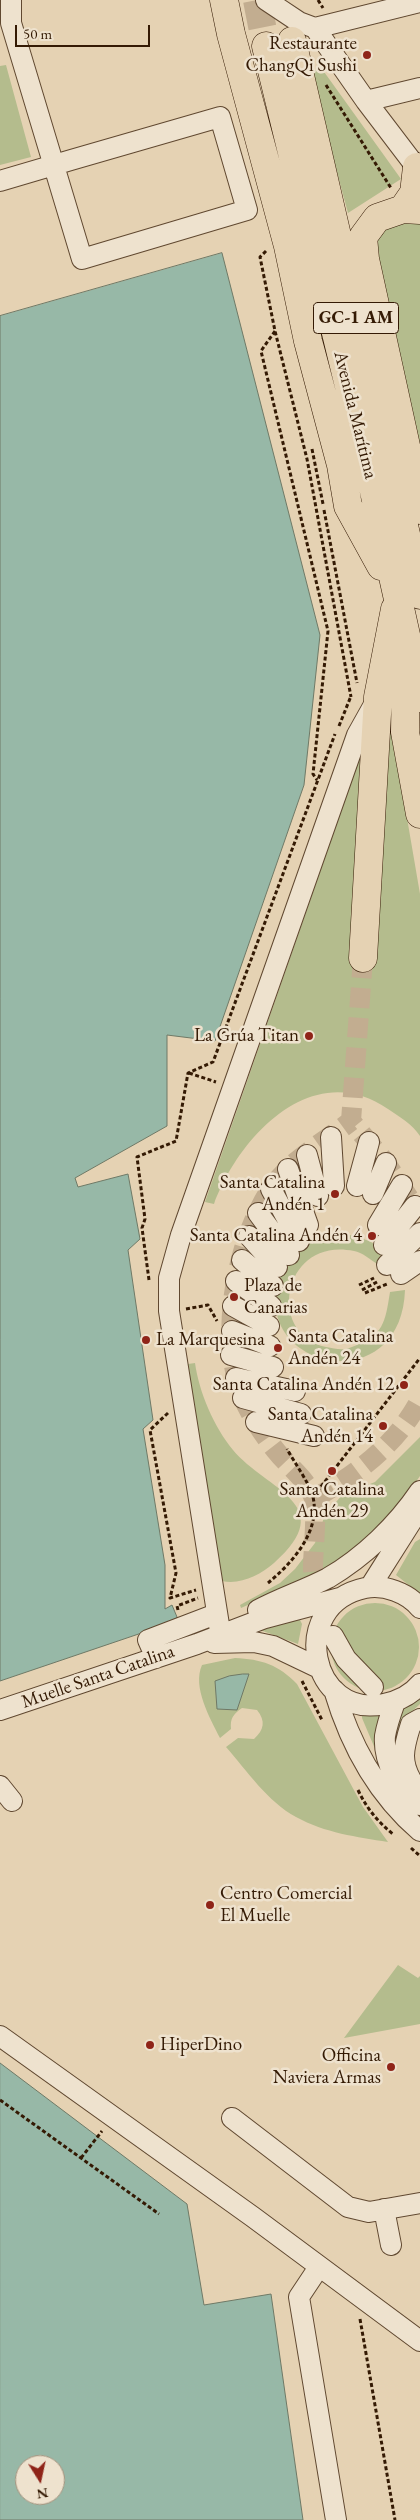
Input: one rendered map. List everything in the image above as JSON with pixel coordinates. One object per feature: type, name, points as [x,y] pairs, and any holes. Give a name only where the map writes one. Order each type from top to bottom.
[{"type":"highway","points":[[224,0],[231,34],[288,246],[308,341],[340,464],[348,506],[404,595],[378,697],[363,958]]},
{"type":"highway","name":"Avenida Marítima","points":[[291,38],[367,460],[404,595],[406,639],[420,698]]},
{"type":"highway","points":[[418,169],[411,209],[377,218],[363,237],[365,259],[420,510]]},
{"type":"highway","points":[[406,639],[405,732],[420,814]]},
{"type":"street","points":[[266,0],[300,22],[291,38]]},
{"type":"street","points":[[0,181],[54,165],[220,117],[247,210],[82,259],[54,165],[10,23],[7,2]]},
{"type":"street","points":[[291,38],[420,2]]},
{"type":"street","points":[[291,38],[335,58],[418,169]]},
{"type":"street","points":[[366,101],[420,88]]},
{"type":"street","points":[[218,1623],[169,1311],[169,1278],[184,1226],[357,735],[378,697]]},
{"type":"street","points":[[307,1155],[326,1191],[331,1137]]},
{"type":"street","points":[[369,1142],[365,1190],[386,1163]]},
{"type":"street","points":[[288,1169],[289,1255]]},
{"type":"street","points":[[378,1225],[402,1185]]},
{"type":"street","points":[[271,1189],[289,1255]]},
{"type":"street","points":[[384,1245],[415,1206]]},
{"type":"street","points":[[258,1213],[289,1255]]},
{"type":"street","points":[[393,1274],[420,1234]]},
{"type":"street","points":[[249,1236],[289,1255]]},
{"type":"street","points":[[242,1260],[289,1255]]},
{"type":"street","points":[[393,1274],[420,1262]]},
{"type":"street","points":[[236,1281],[271,1306]]},
{"type":"street","points":[[233,1306],[269,1326]]},
{"type":"street","points":[[232,1331],[270,1346]]},
{"type":"street","points":[[231,1355],[273,1367]]},
{"type":"street","points":[[236,1378],[295,1391]]},
{"type":"street","points":[[243,1398],[301,1414]]},
{"type":"street","points":[[256,1422],[314,1436]]},
{"type":"street","points":[[156,1658],[148,1640],[218,1623],[264,1607],[328,1578],[376,1543],[420,1491]]},
{"type":"street","points":[[370,1587],[420,1508]]},
{"type":"street","points":[[197,1644],[265,1618],[340,1598],[354,1590],[370,1587],[388,1588],[404,1595],[420,1608]]},
{"type":"street","points":[[340,1598],[326,1612],[317,1629],[315,1649],[319,1668],[334,1690],[343,1719],[368,1771],[412,1837]]},
{"type":"street","points":[[197,1644],[218,1623]]},
{"type":"street","points":[[333,1636],[346,1659],[373,1688]]},
{"type":"street","points":[[197,1644],[254,1642],[273,1646],[319,1668]]},
{"type":"street","name":"Muelle Santa Catalina","points":[[0,1710],[197,1644]]},
{"type":"street","points":[[334,1690],[347,1699],[379,1706],[408,1696],[420,1685]]},
{"type":"street","points":[[395,1702],[385,1737],[389,1759],[396,1779],[409,1798],[420,1806]]},
{"type":"street","points":[[420,1719],[411,1724],[404,1747],[406,1773],[420,1794]]},
{"type":"street","points":[[0,2036],[420,2342]]},
{"type":"street","points":[[232,2118],[348,2208],[369,2212],[420,2203]]},
{"type":"street","points":[[384,2209],[391,2245]]},
{"type":"street","points":[[319,2267],[299,2297],[336,2520]]},
{"type":"path","points":[[335,58],[318,72],[384,175],[411,209]]},
{"type":"path","points":[[270,248],[260,257],[275,331],[307,459],[357,735]]},
{"type":"path","points":[[275,331],[261,351],[328,632],[313,774],[317,780]]},
{"type":"path","points":[[188,1073],[213,1062],[350,696]]},
{"type":"path","points":[[188,1073],[205,1078]]},
{"type":"path","points":[[149,1284],[142,1228],[145,1219],[137,1157],[176,1141],[188,1073]]},
{"type":"path","points":[[365,1293],[393,1274]]},
{"type":"path","points":[[261,1588],[288,1564],[302,1547],[310,1526],[313,1498],[420,1358]]},
{"type":"path","points":[[162,1418],[150,1430],[176,1573],[170,1598],[196,1589],[198,1598],[177,1606],[179,1612]]},
{"type":"path","points":[[300,1676],[324,1722]]},
{"type":"path","points":[[357,1789],[365,1806],[381,1824],[397,1837]]},
{"type":"path","points":[[412,1837],[420,1856]]},
{"type":"path","points":[[0,2100],[159,2214]]},
{"type":"path","points":[[81,2158],[112,2117]]},
{"type":"path","points":[[350,2290],[360,2316],[395,2520]]},
{"type":"shaded area","points":[[6,65],[31,157],[0,165],[0,66]]},
{"type":"shaded area","points":[[322,69],[401,179],[348,213],[311,76],[311,72]]},
{"type":"shaded area","points":[[420,216],[420,473],[371,242],[377,230]]},
{"type":"shaded area","points":[[222,253],[320,635],[304,785],[215,1041],[167,1035],[167,1126],[75,1178],[78,1187],[128,1174],[140,1239],[128,1250],[153,1420],[143,1429],[165,1565],[165,1609],[172,1605],[177,1617],[174,1622],[0,1681],[0,316]]},
{"type":"shaded area","points":[[388,707],[420,894],[420,1136],[410,1124],[397,1115],[360,1095],[333,1092],[307,1098],[282,1112],[260,1130],[241,1153],[226,1178],[214,1204],[205,1202],[360,757],[367,758]]},
{"type":"shaded area","points":[[333,1234],[362,1238],[388,1254],[377,1264],[363,1254],[354,1251],[330,1250],[311,1258],[298,1272],[290,1289],[290,1307],[295,1325],[307,1339],[326,1347],[346,1349],[371,1338],[381,1327],[384,1320],[390,1292],[405,1290],[397,1325],[380,1348],[356,1359],[330,1360],[305,1351],[286,1334],[276,1309],[279,1278],[287,1261],[300,1248],[315,1240]]},
{"type":"shaded area","points":[[195,1363],[208,1409],[226,1441],[247,1464],[291,1499],[299,1512],[300,1526],[293,1543],[269,1567],[250,1578],[236,1582],[222,1581],[188,1364]]},
{"type":"shaded area","points":[[420,1437],[420,1476],[401,1503],[359,1547],[318,1574],[241,1608],[240,1605],[280,1583],[295,1569],[315,1543],[325,1515],[342,1495],[375,1482]]},
{"type":"shaded area","points":[[420,1539],[420,1594],[396,1575],[415,1542]]},
{"type":"shaded area","points":[[375,1603],[392,1606],[406,1616],[416,1630],[419,1647],[416,1664],[406,1678],[392,1688],[375,1691],[358,1688],[344,1678],[334,1664],[331,1647],[334,1630],[344,1616],[358,1606]]},
{"type":"shaded area","points":[[300,1620],[302,1624],[298,1644],[260,1630],[264,1626]]},
{"type":"shaded area","points":[[235,1658],[269,1664],[290,1677],[297,1684],[363,1807],[388,1842],[330,1831],[296,1817],[267,1795],[250,1776],[226,1747],[238,1738],[254,1739],[263,1725],[260,1714],[257,1710],[242,1708],[233,1717],[231,1729],[220,1738],[203,1702],[199,1683],[202,1665]]},
{"type":"shaded area","points":[[249,1674],[237,1710],[217,1709],[215,1681]]},
{"type":"shaded area","points":[[420,1694],[420,1704],[402,1721],[392,1743],[400,1711]]},
{"type":"shaded area","points":[[364,1714],[380,1716],[384,1770],[362,1718]]},
{"type":"shaded area","points":[[398,1965],[418,1978],[420,1976],[420,2024],[344,2038]]},
{"type":"shaded area","points":[[0,2063],[187,2204],[204,2305],[271,2294],[303,2520],[0,2520]]},
{"type":"tunnel","points":[[257,0],[266,46]]},
{"type":"tunnel","points":[[363,958],[351,1121],[386,1163],[420,1215]]},
{"type":"tunnel","points":[[319,1601],[313,1571],[315,1519],[313,1496],[301,1478],[267,1439],[243,1398],[236,1374],[232,1348],[232,1320],[234,1291],[240,1263],[248,1236],[270,1190],[287,1170],[307,1152],[351,1121]]},
{"type":"tunnel","points":[[315,1498],[361,1468],[388,1444],[400,1431],[420,1400]]},
{"type":"place","name":"Restaurante ChangQi Sushi","points":[[367,55]]},
{"type":"place","name":"La Grúa Titan","points":[[309,1036]]},
{"type":"place","name":"Santa Catalina Andén 1","points":[[335,1194]]},
{"type":"place","name":"Santa Catalina Andén 4","points":[[372,1236]]},
{"type":"place","name":"Plaza de Canarias","points":[[234,1297]]},
{"type":"place","name":"La Marquesina","points":[[146,1340]]},
{"type":"place","name":"Santa Catalina Andén 24","points":[[278,1348]]},
{"type":"place","name":"Santa Catalina Andén 12","points":[[404,1385]]},
{"type":"place","name":"Santa Catalina Andén 14","points":[[383,1426]]},
{"type":"place","name":"Santa Catalina Andén 29","points":[[332,1471]]},
{"type":"place","name":"Centro Comercial El Muelle","points":[[210,1905]]},
{"type":"place","name":"HiperDino","points":[[150,2045]]},
{"type":"place","name":"Officina Naviera Armas","points":[[391,2067]]}]
